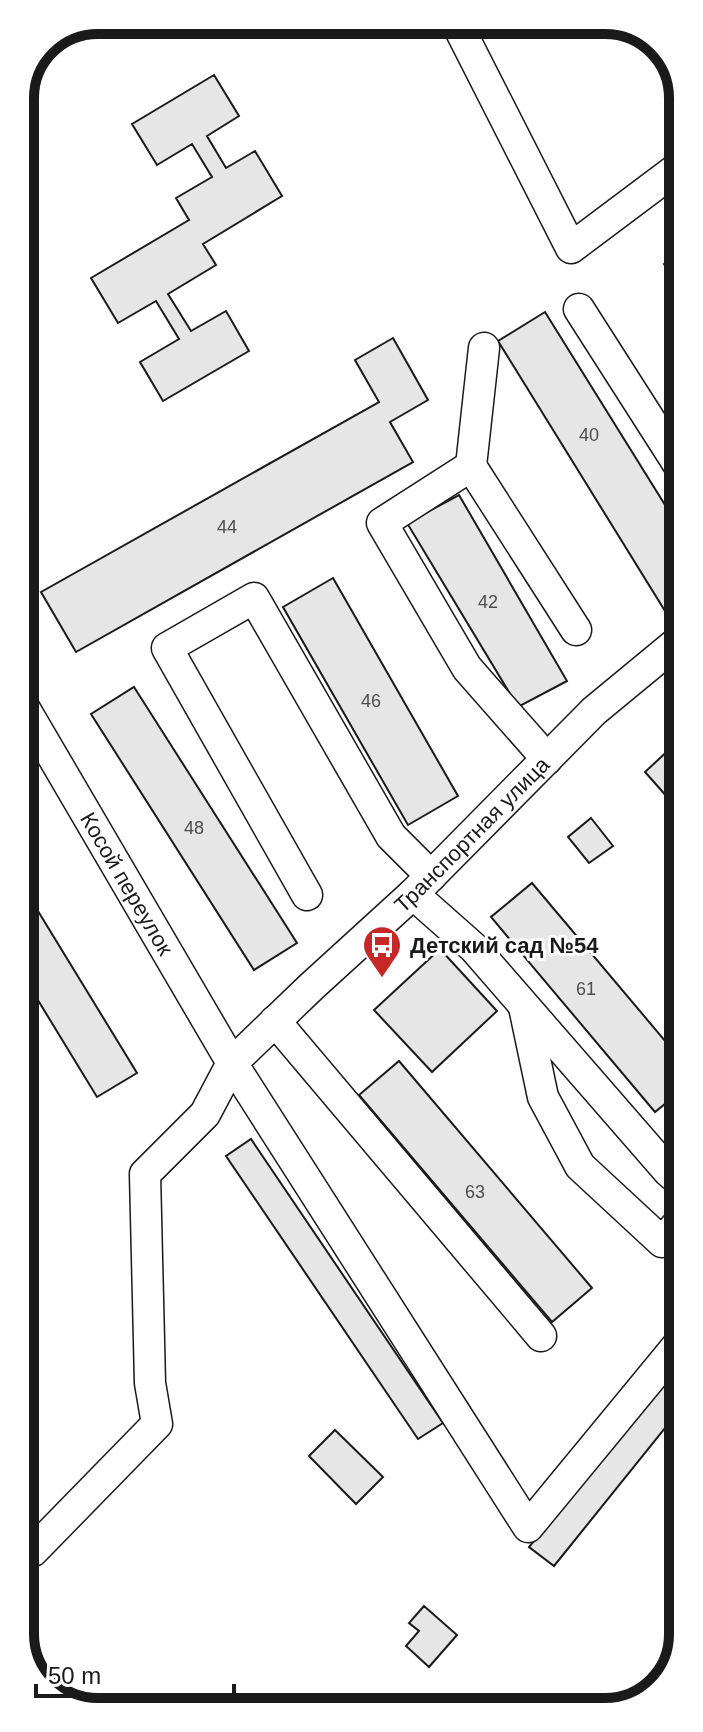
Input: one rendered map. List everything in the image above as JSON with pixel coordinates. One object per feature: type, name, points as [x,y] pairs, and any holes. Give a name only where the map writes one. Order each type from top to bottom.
[{"type":"street","points":[[462,34],[571,248],[669,174]]},
{"type":"street","points":[[579,309],[669,450]]},
{"type":"street","points":[[484,348],[471,466],[576,630]]},
{"type":"street","points":[[471,466],[382,523],[467,668],[547,759]]},
{"type":"street","points":[[307,895],[167,648],[254,598],[422,885],[669,1172]]},
{"type":"street","name":"Транспортная улица","points":[[34,1550],[157,1424],[150,1383],[145,1174],[205,1114],[232,1063],[422,885],[594,711],[669,649]]},
{"type":"street","name":"Косой переулок","points":[[34,725],[232,1063],[528,1527],[669,1356]]},
{"type":"street","points":[[523,1005],[543,1097],[580,1166],[662,1242],[669,1234]]},
{"type":"street","points":[[275,1021],[541,1336]]},
{"type":"building","points":[[214,75],[239,116],[207,136],[226,168],[255,151],[282,196],[203,244],[216,265],[168,294],[191,331],[226,311],[249,351],[163,401],[140,362],[179,339],[156,301],[118,323],[91,278],[189,220],[176,198],[212,177],[192,144],[157,165],[132,124]]},
{"type":"building","points":[[545,312],[669,511],[669,617],[498,341]]},
{"type":"building","points":[[393,338],[428,400],[390,422],[413,462],[76,652],[41,592],[379,402],[355,360]]},
{"type":"building","points":[[459,495],[567,681],[518,707],[407,523]]},
{"type":"building","points":[[333,578],[458,796],[408,825],[283,607]]},
{"type":"building","points":[[134,687],[297,943],[254,970],[91,714]]},
{"type":"building","points":[[669,750],[669,799],[645,772]]},
{"type":"building","points":[[591,818],[613,846],[589,863],[568,837]]},
{"type":"building","points":[[532,883],[669,1046],[669,1101],[655,1112],[491,917]]},
{"type":"building","points":[[34,905],[137,1073],[97,1097],[34,994]]},
{"type":"building","points":[[440,949],[497,1011],[432,1072],[374,1010]]},
{"type":"building","points":[[399,1061],[592,1288],[552,1322],[359,1095]]},
{"type":"building","points":[[251,1139],[443,1423],[418,1439],[226,1156]]},
{"type":"building","points":[[669,1374],[669,1423],[554,1566],[529,1547]]},
{"type":"building","points":[[335,1430],[383,1477],[356,1504],[309,1456]]},
{"type":"building","points":[[424,1606],[457,1635],[429,1667],[406,1646],[419,1631],[409,1623]]},
{"type":"place","name":"Детский сад №54","points":[[382,979]]}]
